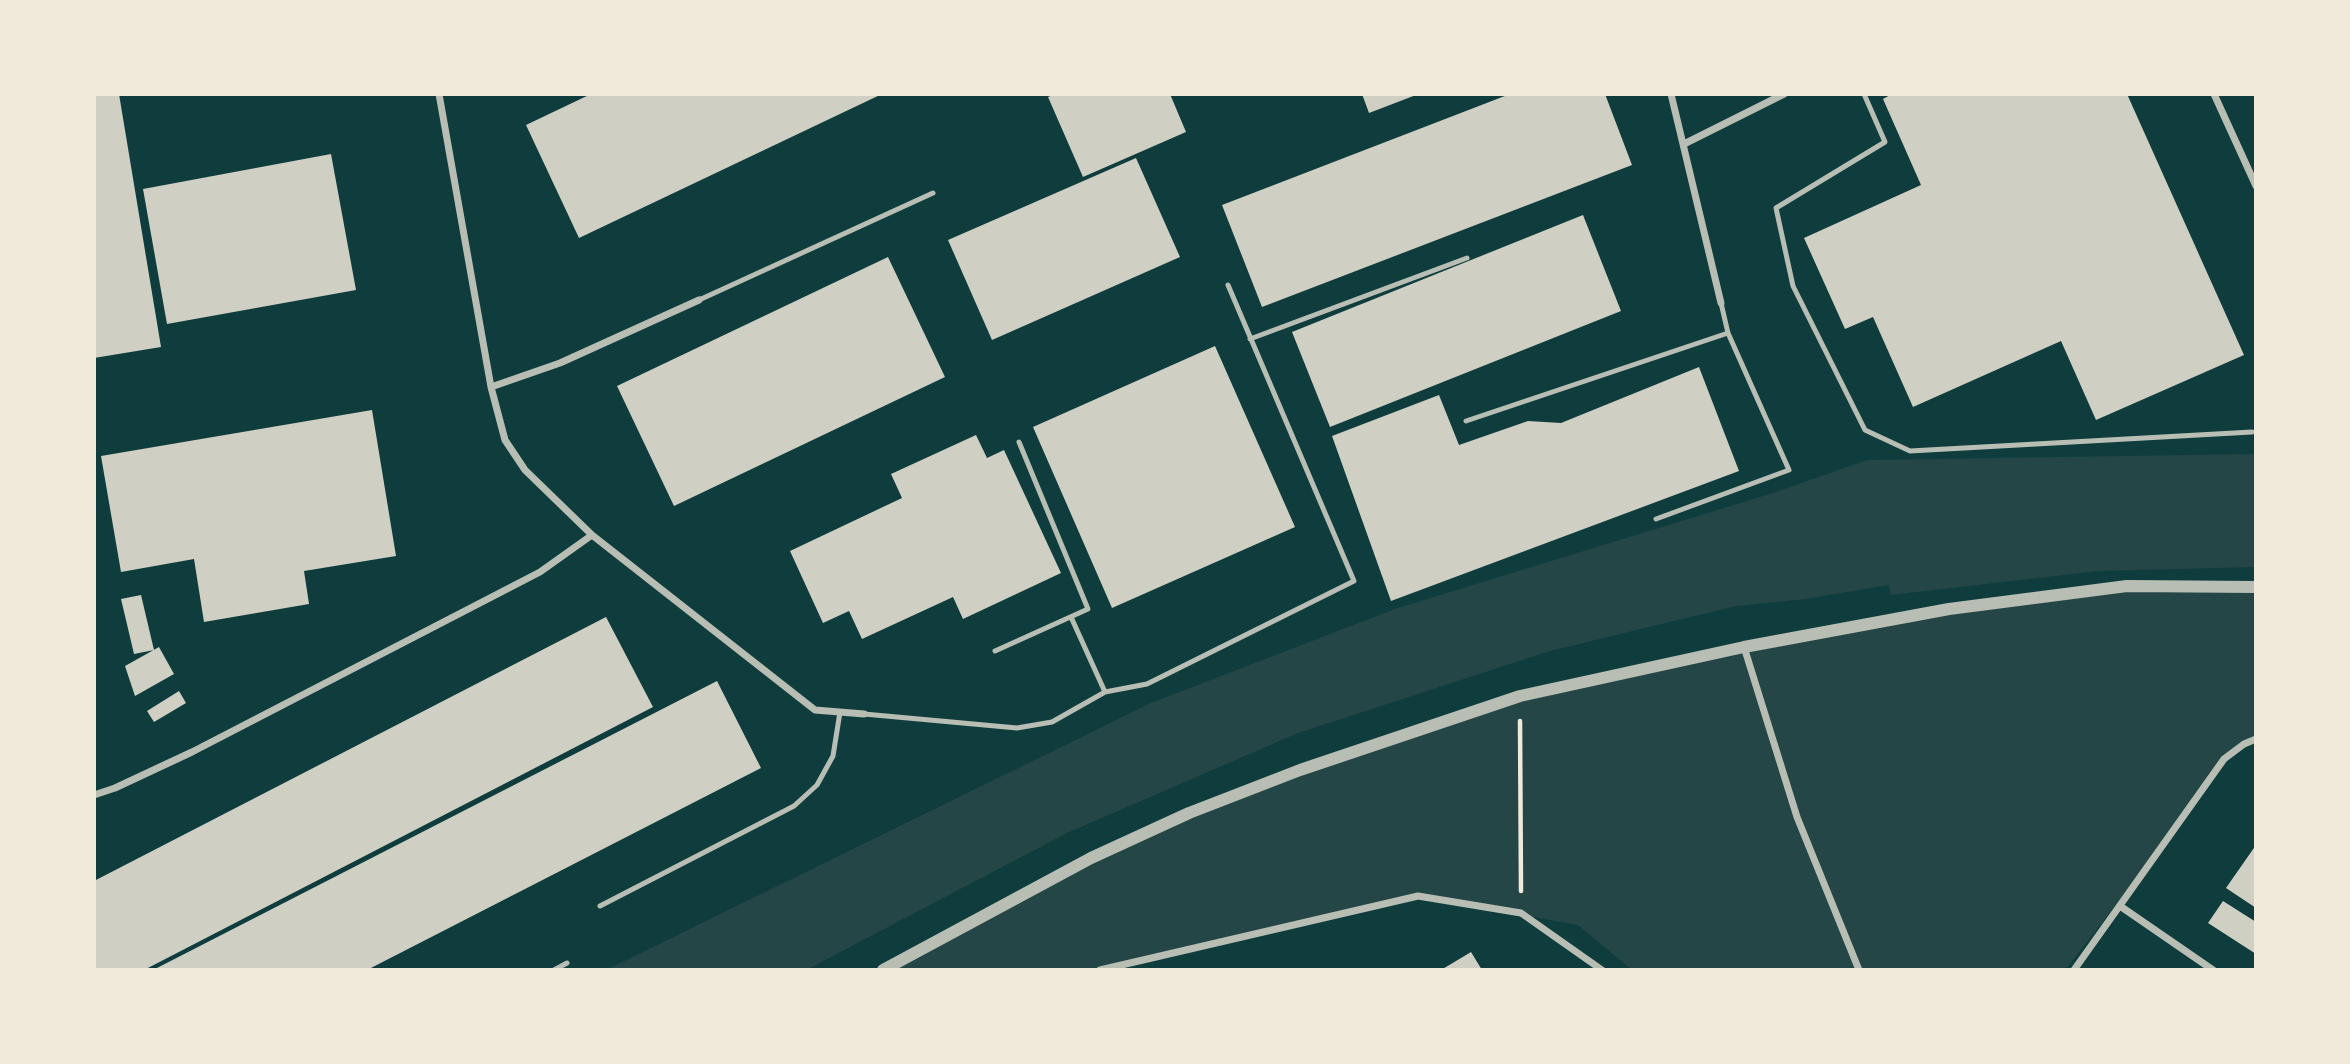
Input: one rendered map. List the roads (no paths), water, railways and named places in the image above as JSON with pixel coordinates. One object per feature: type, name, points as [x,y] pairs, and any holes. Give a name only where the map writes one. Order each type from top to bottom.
[{"type":"street","points":[[439,94],[491,387],[505,440],[525,470],[592,535],[815,710],[864,714]]},
{"type":"street","points":[[1671,94],[1721,303]]},
{"type":"street","points":[[1684,144],[1784,94]]},
{"type":"street","points":[[2214,94],[2256,186]]},
{"type":"street","points":[[491,387],[560,363],[699,300]]},
{"type":"street","points":[[94,795],[116,788],[192,752],[540,572],[592,535]]},
{"type":"street","points":[[883,970],[1091,858],[1189,813],[1300,770],[1520,696],[1744,648],[1949,609],[2127,586],[2256,587]]},
{"type":"street","points":[[1744,648],[1797,817],[1859,970]]},
{"type":"street","points":[[2074,970],[2224,759],[2256,738]]},
{"type":"street","points":[[1100,970],[1418,896],[1521,913],[1602,970]]},
{"type":"street","points":[[2120,906],[2213,970]]},
{"type":"lane","points":[[1864,94],[1885,142],[1776,208],[1793,286],[1865,430],[1910,451],[2252,432]]},
{"type":"lane","points":[[699,300],[933,193]]},
{"type":"lane","points":[[1250,339],[1466,258]]},
{"type":"lane","points":[[864,714],[1017,728],[1052,722],[1105,692],[1147,684],[1354,581],[1228,285]]},
{"type":"lane","points":[[1656,519],[1789,470],[1728,333],[1721,303]]},
{"type":"lane","points":[[1465,421],[1728,333]]},
{"type":"lane","points":[[995,651],[1088,609],[1018,442]]},
{"type":"lane","points":[[1071,617],[1105,692]]},
{"type":"lane","points":[[600,906],[794,806],[817,785],[833,756],[840,712]]},
{"type":"lane","points":[[554,970],[567,963]]}]
